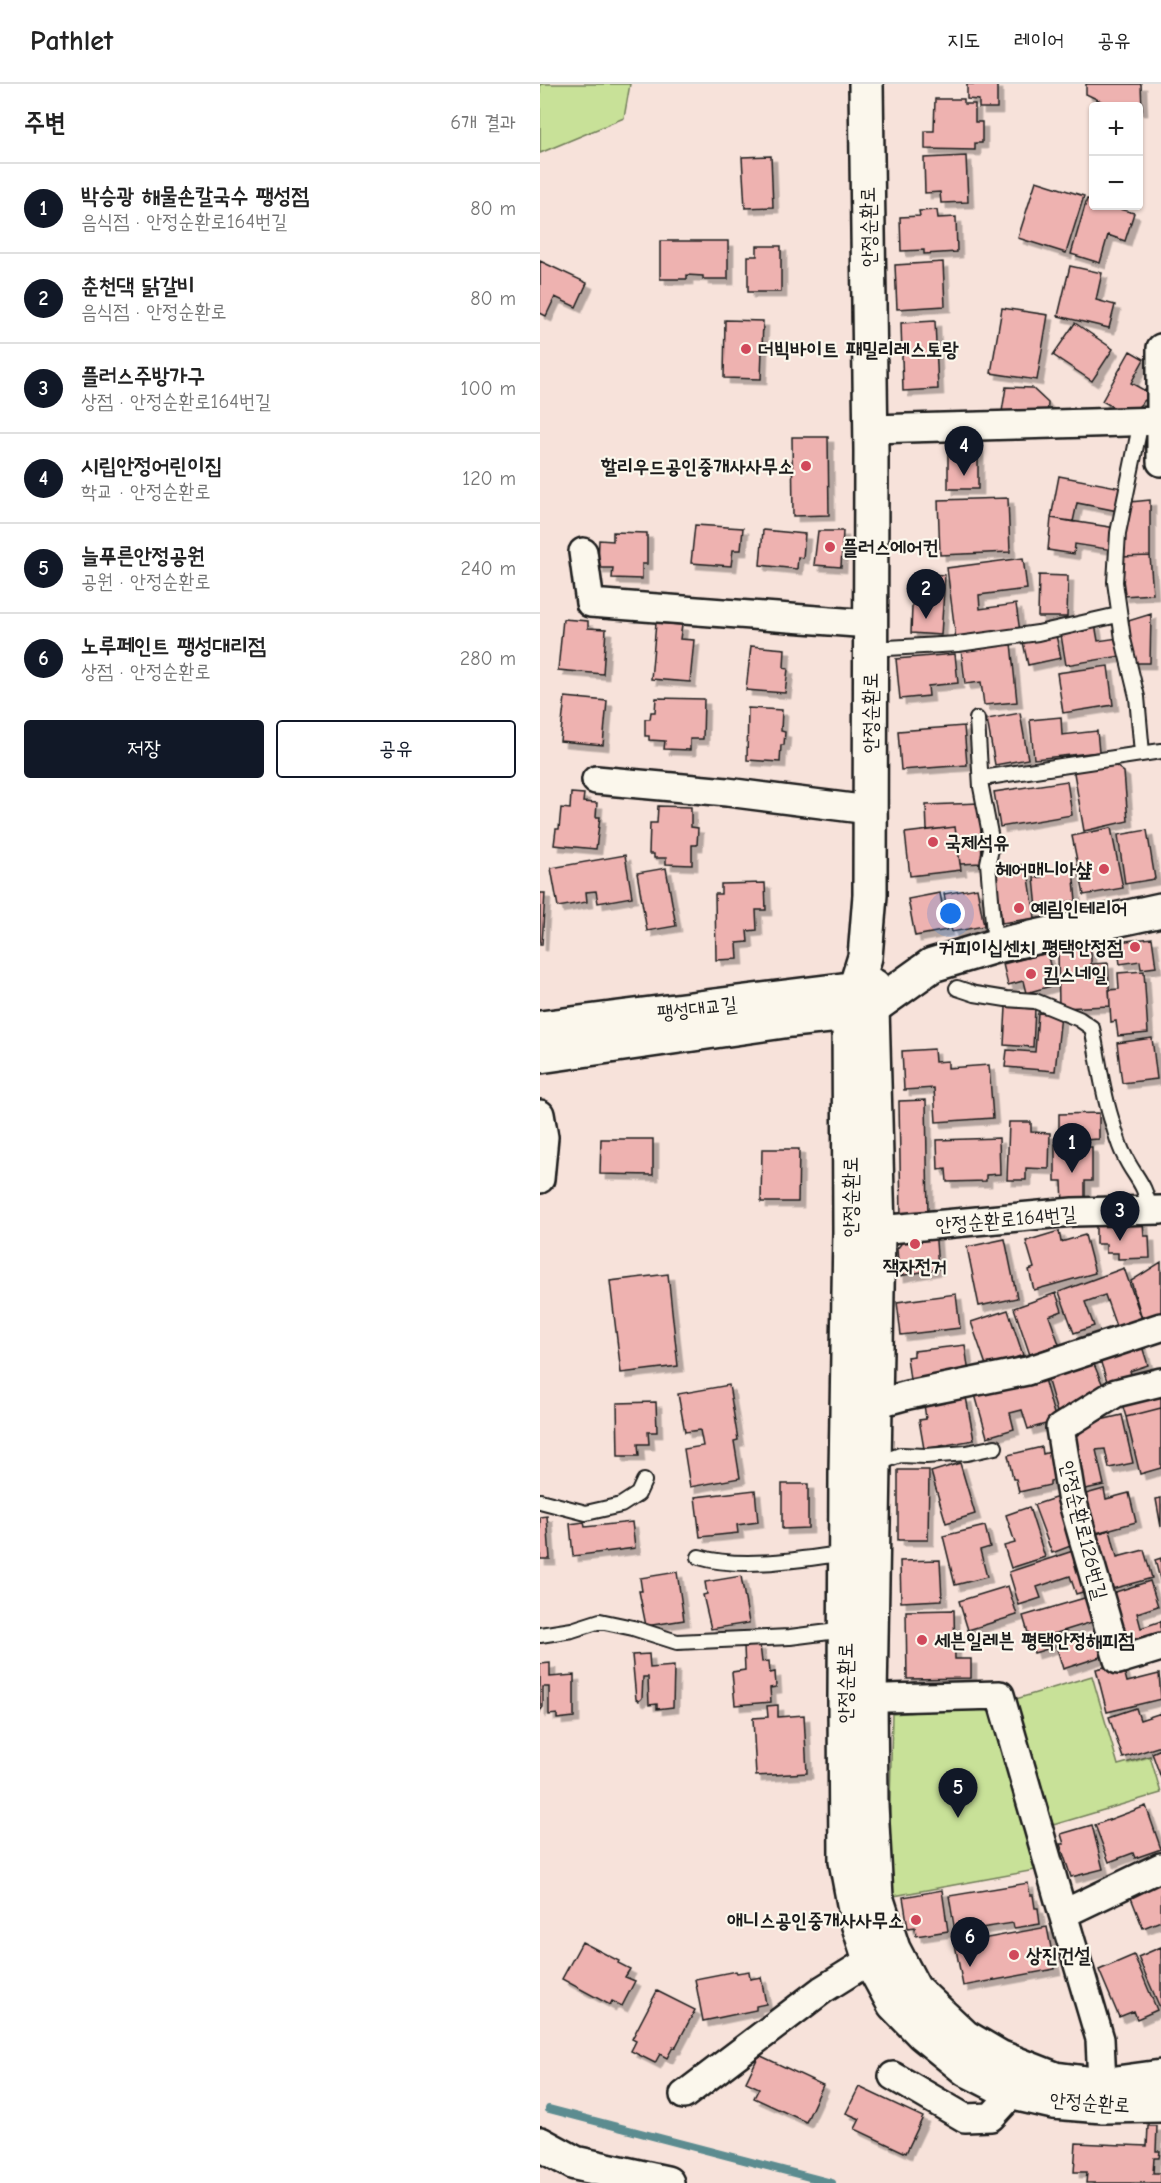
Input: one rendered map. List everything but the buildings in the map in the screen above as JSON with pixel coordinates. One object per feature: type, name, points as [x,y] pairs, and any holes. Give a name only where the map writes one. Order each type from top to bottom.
[{"type":"main road","name":"안정순환로","points":[[866,84],[871,429],[870,895],[863,999],[864,1232],[875,1404],[873,1465],[846,1861],[857,1920],[870,1960],[894,2004],[923,2034],[966,2069],[1013,2093],[1053,2102],[1103,2095],[1161,2078]]},
{"type":"main road","points":[[863,999],[932,965],[994,946],[1161,910]]},
{"type":"main road","name":"팽성대교길","points":[[540,1028],[863,999]]},
{"type":"main road","name":"팽성대교길","points":[[540,1056],[791,1020],[863,999]]},
{"type":"main road","name":"안정순환로","points":[[864,1232],[846,1553],[845,1630],[871,1805],[876,1897],[893,1949],[914,1989],[965,2037],[999,2057],[1103,2095],[1161,2105]]},
{"type":"main road","points":[[540,2144],[575,2163],[667,2183]]},
{"type":"street","points":[[1161,348],[1161,402],[1154,421],[1161,462]]},
{"type":"street","points":[[871,429],[1154,421]]},
{"type":"street","points":[[583,552],[590,603],[870,636]]},
{"type":"street","points":[[596,780],[727,792],[869,810]]},
{"type":"street","points":[[540,1114],[544,1137],[540,1179]]},
{"type":"street","name":"안정순환로164번길","points":[[864,1232],[1073,1212],[1155,1210]]},
{"type":"street","points":[[875,1404],[1027,1371],[1161,1327]]},
{"type":"street","name":"안정순환로126번길","points":[[1161,1382],[1116,1394],[1060,1428],[1071,1496],[1118,1660],[1161,1647]]},
{"type":"street","points":[[857,1699],[1000,1695],[1100,2039],[1103,2095]]},
{"type":"street","points":[[1063,1914],[1161,1867]]},
{"type":"street","points":[[684,2095],[822,1990],[870,1960]]},
{"type":"street","points":[[893,2076],[965,2118],[991,2117],[1013,2093]]},
{"type":"lane","points":[[1142,753],[1137,697],[1118,615],[1115,557],[1154,421]]},
{"type":"lane","points":[[870,636],[958,644],[1038,633],[1118,615]]},
{"type":"lane","points":[[977,718],[981,787],[992,844],[988,863],[994,946]]},
{"type":"lane","points":[[982,778],[1161,751]]},
{"type":"lane","points":[[957,988],[975,994],[1035,1001],[1079,1019],[1092,1028],[1108,1110],[1124,1156],[1139,1177],[1155,1210]]},
{"type":"lane","points":[[873,1465],[900,1455],[967,1453],[995,1447]]},
{"type":"lane","points":[[540,1501],[586,1513],[621,1505],[638,1494],[644,1481]]},
{"type":"lane","points":[[699,1557],[714,1562],[745,1562],[801,1559],[846,1553]]},
{"type":"lane","points":[[540,1635],[572,1630],[600,1621],[633,1628],[677,1642],[790,1637],[845,1630]]},
{"type":"green space","points":[[540,84],[630,84],[624,118],[540,153]]},
{"type":"green space","points":[[1092,1676],[1118,1765],[1150,1756],[1161,1793],[1053,1825],[1016,1699]]},
{"type":"green space","points":[[983,1707],[999,1720],[1041,1869],[888,1897],[892,1714]]},
{"type":"waterway","points":[[549,2109],[832,2183]]},
{"type":"place","name":"더빅바이트 패밀리레스토랑","points":[[746,349]]},
{"type":"place","name":"할리우드공인중개사사무소","points":[[806,466]]},
{"type":"place","name":"시립안정어린이집","points":[[964,476]]},
{"type":"place","name":"플러스에어컨","points":[[830,547]]},
{"type":"place","name":"춘천댁 닭갈비","points":[[926,619]]},
{"type":"place","name":"국제석유","points":[[933,842]]},
{"type":"place","name":"헤어매니아샾","points":[[1104,869]]},
{"type":"place","name":"예림인테리어","points":[[1019,908]]},
{"type":"place","name":"커피이십센치 평택안정점","points":[[1135,947]]},
{"type":"place","name":"킴스네일","points":[[1031,974]]},
{"type":"place","name":"박승광 해물손칼국수 팽성점","points":[[1072,1173]]},
{"type":"place","name":"플러스주방가구","points":[[1120,1241]]},
{"type":"place","name":"잭자전거","points":[[915,1244]]},
{"type":"place","name":"세븐일레븐 평택안정해피점","points":[[922,1640]]},
{"type":"place","name":"늘푸른안정공원","points":[[958,1818]]},
{"type":"place","name":"애니스공인중개사사무소","points":[[916,1920]]},
{"type":"place","name":"상진건설","points":[[1014,1955]]},
{"type":"place","name":"노루페인트 팽성대리점","points":[[970,1967]]}]
